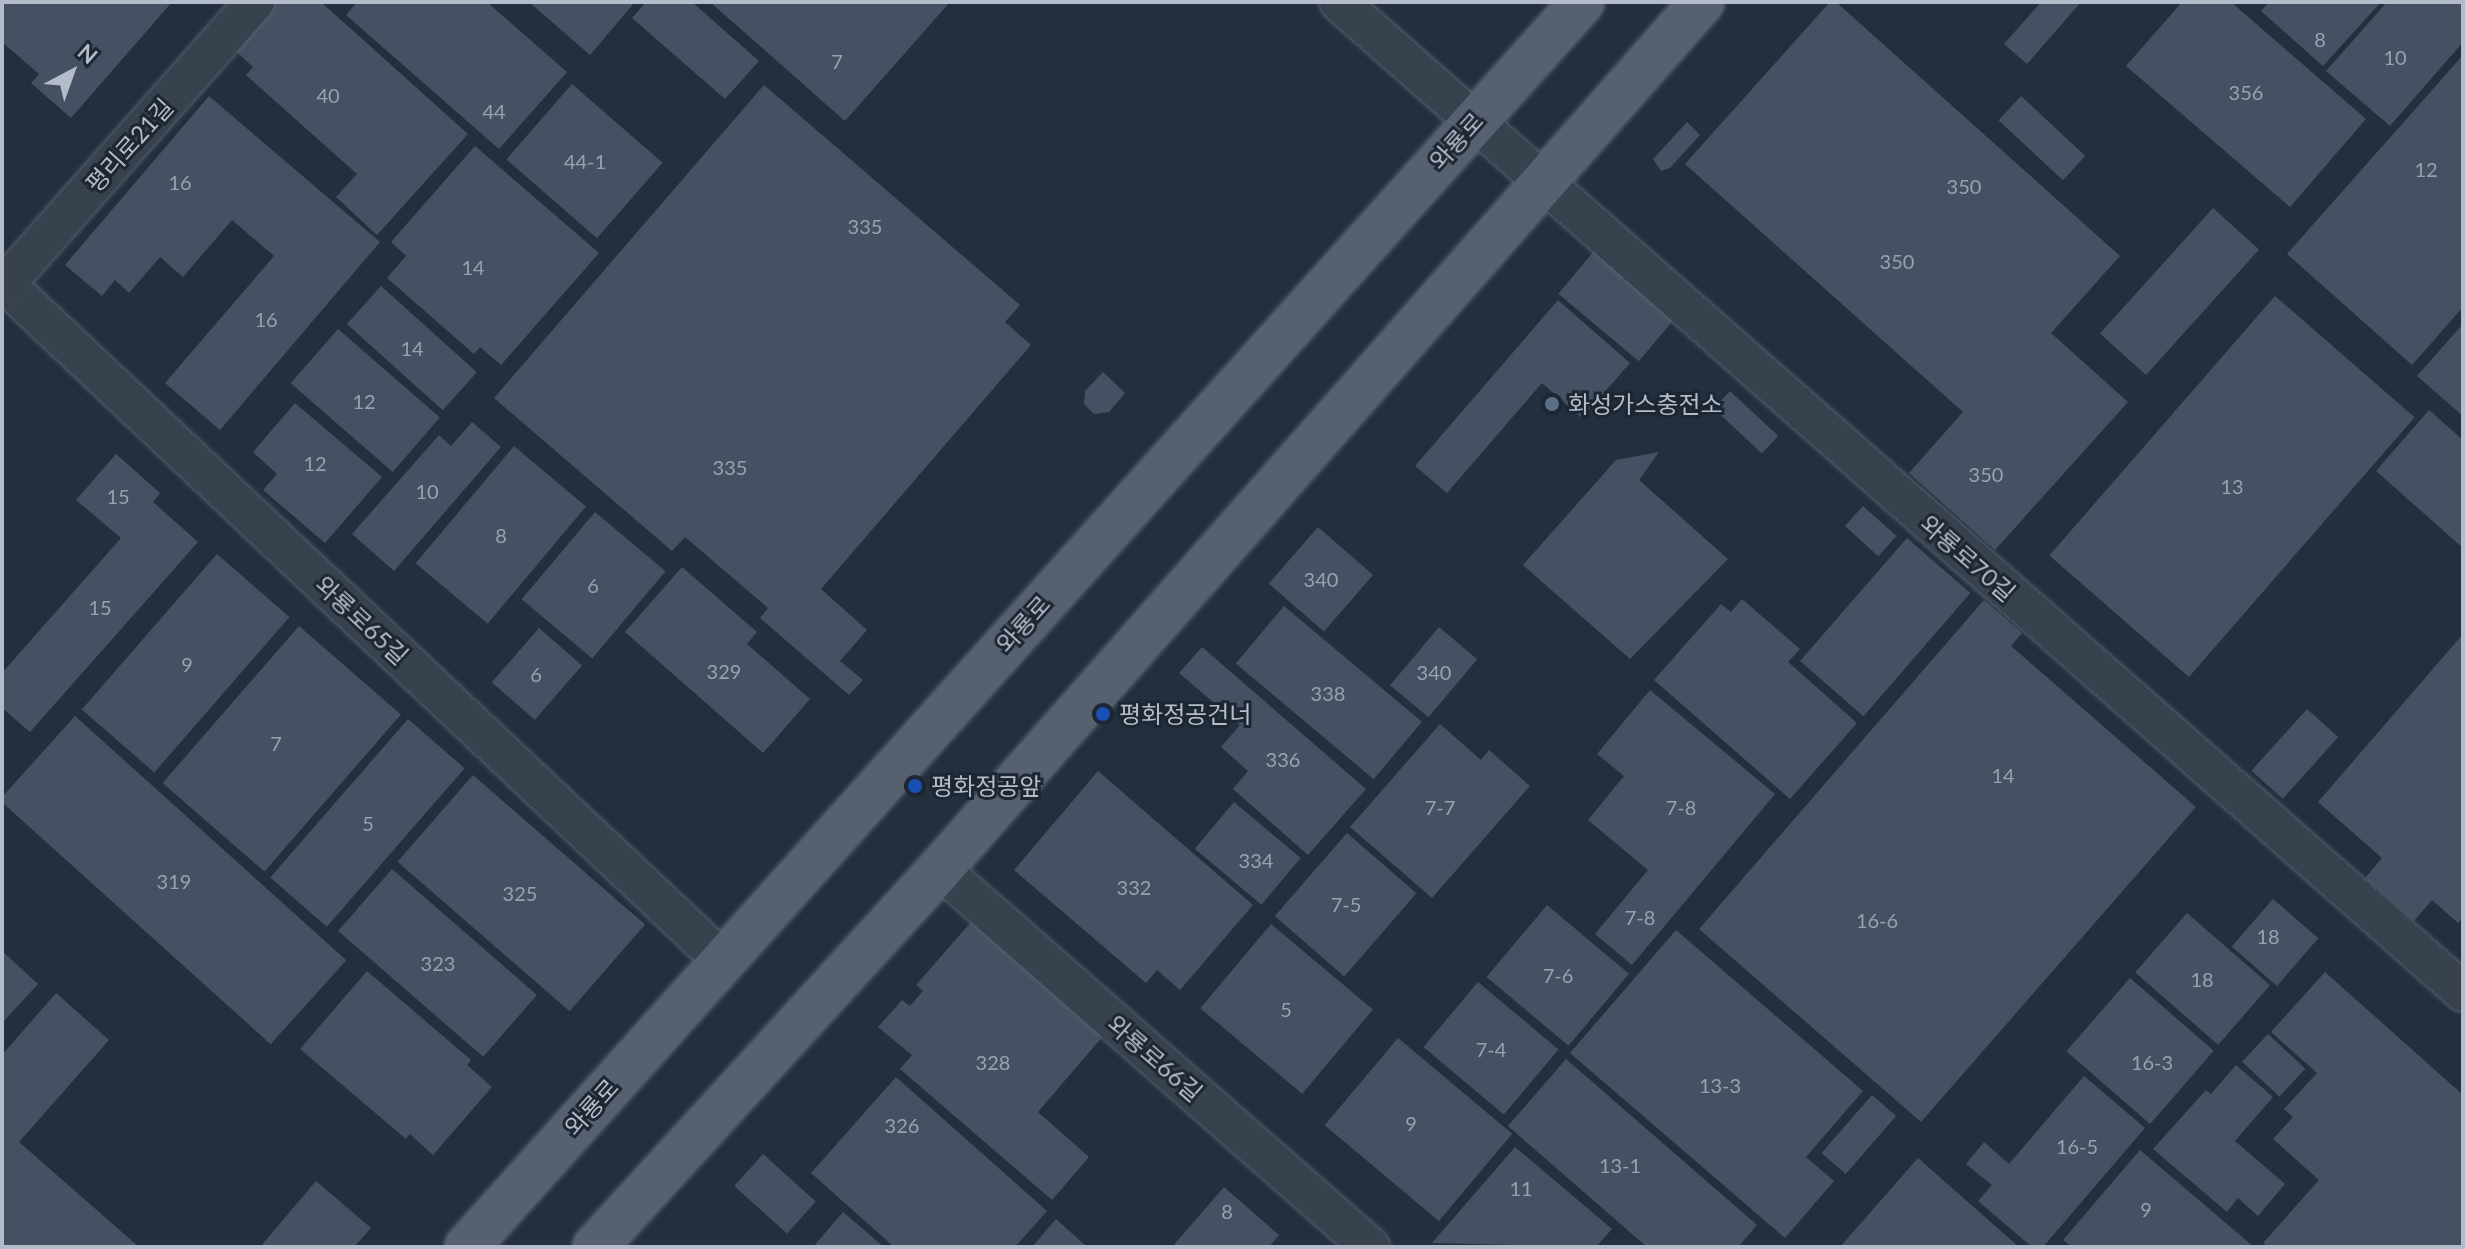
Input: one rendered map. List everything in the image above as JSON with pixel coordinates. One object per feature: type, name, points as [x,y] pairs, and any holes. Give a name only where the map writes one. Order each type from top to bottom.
[{"type":"main road","name":"와룡로","points":[[467,1247],[1582,2]]},
{"type":"main road","points":[[595,1247],[940,869],[1539,182],[1702,2]]},
{"type":"street","name":"평리로21길","points":[[3,284],[255,2]]},
{"type":"street","name":"와룡로70길","points":[[1339,2],[1472,124],[2463,992]]},
{"type":"street","name":"와룡로65길","points":[[3,284],[722,960]]},
{"type":"street","name":"와룡로66길","points":[[940,869],[1370,1247]]},
{"type":"building","points":[[2,2],[172,2],[71,118],[31,83],[39,74],[2,42]]},
{"type":"building","points":[[270,2],[321,2],[468,134],[377,235],[336,197],[357,174],[246,75],[253,67],[230,46]]},
{"type":"building","points":[[357,2],[487,2],[567,72],[499,149],[346,15]]},
{"type":"building","points":[[529,2],[635,2],[590,55]]},
{"type":"building","points":[[646,2],[692,2],[759,61],[725,99],[632,18]]},
{"type":"building","points":[[710,2],[950,2],[845,121]]},
{"type":"building","points":[[1830,2],[1836,2],[2120,256],[2051,333],[2128,402],[1995,550],[1909,473],[1963,412],[1685,164]]},
{"type":"building","points":[[2041,2],[2081,2],[2027,64],[2004,44]]},
{"type":"building","points":[[2182,2],[2231,2],[2366,119],[2290,207],[2126,66]]},
{"type":"building","points":[[2269,2],[2381,2],[2323,66],[2261,11]]},
{"type":"building","points":[[2387,2],[2463,2],[2463,42],[2390,126],[2326,71]]},
{"type":"building","points":[[2463,55],[2463,307],[2412,365],[2287,254]]},
{"type":"building","points":[[572,84],[663,163],[597,238],[506,159]]},
{"type":"building","points":[[764,85],[1020,305],[1005,322],[1031,345],[821,589],[867,630],[840,661],[863,680],[849,695],[760,618],[768,608],[685,537],[672,551],[494,398]]},
{"type":"building","points":[[209,96],[380,242],[220,430],[165,383],[274,256],[232,220],[183,277],[160,257],[129,293],[115,280],[102,296],[65,265]]},
{"type":"building","points":[[2021,96],[2085,156],[2063,180],[1998,120]]},
{"type":"building","points":[[1687,122],[1700,135],[1670,168],[1661,171],[1653,159]]},
{"type":"building","points":[[475,146],[599,253],[501,365],[480,347],[474,354],[387,278],[406,256],[391,242]]},
{"type":"building","points":[[2213,208],[2259,249],[2146,375],[2100,334]]},
{"type":"building","points":[[1595,250],[1675,317],[1639,361],[1558,294]]},
{"type":"building","points":[[381,286],[477,372],[443,410],[347,324]]},
{"type":"building","points":[[2275,296],[2415,417],[2189,677],[2049,556]]},
{"type":"building","points":[[1558,300],[1630,363],[1582,418],[1542,383],[1447,493],[1415,466]]},
{"type":"building","points":[[2463,324],[2463,416],[2417,376]]},
{"type":"building","points":[[338,329],[440,418],[393,472],[291,383]]},
{"type":"building","points":[[1103,372],[1125,393],[1109,412],[1094,414],[1084,404],[1085,391]]},
{"type":"building","points":[[1730,391],[1778,436],[1762,454],[1714,409]]},
{"type":"building","points":[[295,403],[382,477],[325,543],[263,490],[277,474],[253,452]]},
{"type":"building","points":[[2429,410],[2463,440],[2463,548],[2376,471]]},
{"type":"building","points":[[472,422],[501,447],[394,571],[352,534],[439,435],[451,446]]},
{"type":"building","points":[[514,446],[586,506],[488,624],[416,563]]},
{"type":"building","points":[[1659,452],[1639,480],[1728,559],[1630,659],[1523,565],[1616,460]]},
{"type":"building","points":[[116,454],[160,493],[153,502],[198,542],[30,732],[2,708],[2,673],[121,538],[76,500]]},
{"type":"building","points":[[1863,506],[1896,536],[1878,556],[1845,526]]},
{"type":"building","points":[[595,512],[665,571],[592,658],[522,599]]},
{"type":"building","points":[[1318,527],[1373,575],[1324,631],[1269,584]]},
{"type":"building","points":[[1907,538],[1970,593],[1863,716],[1800,661]]},
{"type":"building","points":[[217,554],[289,617],[154,772],[82,709]]},
{"type":"building","points":[[682,567],[757,632],[747,644],[810,699],[763,753],[625,632]]},
{"type":"building","points":[[1742,599],[1800,649],[1788,662],[1857,723],[1790,799],[1654,680],[1721,604],[1731,612]]},
{"type":"building","points":[[1984,600],[2022,633],[2011,646],[2196,807],[1921,1122],[1699,929]]},
{"type":"building","points":[[1284,606],[1422,722],[1374,779],[1236,663]]},
{"type":"building","points":[[299,626],[401,715],[264,872],[163,783]]},
{"type":"building","points":[[1439,627],[1477,659],[1428,717],[1390,685]]},
{"type":"building","points":[[539,628],[582,665],[535,720],[492,682]]},
{"type":"building","points":[[2463,634],[2463,917],[2458,923],[2432,900],[2414,921],[2365,878],[2382,858],[2318,802]]},
{"type":"building","points":[[1202,647],[1366,789],[1308,855],[1233,789],[1248,771],[1221,747],[1240,725],[1179,673]]},
{"type":"building","points":[[1650,690],[1775,794],[1632,965],[1595,934],[1648,870],[1588,820],[1624,776],[1597,754]]},
{"type":"building","points":[[2307,709],[2338,737],[2283,799],[2251,771]]},
{"type":"building","points":[[75,716],[346,960],[271,1044],[2,802],[2,797]]},
{"type":"building","points":[[408,719],[465,768],[327,927],[270,877]]},
{"type":"building","points":[[1440,724],[1481,760],[1489,750],[1530,786],[1432,898],[1350,827]]},
{"type":"building","points":[[1098,771],[1253,905],[1180,990],[1157,970],[1146,983],[1014,870]]},
{"type":"building","points":[[473,775],[645,925],[570,1011],[398,862]]},
{"type":"building","points":[[1234,802],[1301,858],[1261,905],[1195,849]]},
{"type":"building","points":[[1347,833],[1416,893],[1344,976],[1275,916]]},
{"type":"building","points":[[392,869],[537,995],[483,1057],[338,931]]},
{"type":"building","points":[[2273,899],[2318,938],[2277,986],[2232,947]]},
{"type":"building","points":[[1547,905],[1629,974],[1569,1046],[1487,977]]},
{"type":"building","points":[[2187,913],[2270,985],[2218,1045],[2135,973]]},
{"type":"building","points":[[971,922],[1103,1036],[1038,1112],[1089,1157],[1052,1200],[900,1069],[912,1055],[878,1027],[902,1000],[910,1006],[923,991],[916,985]]},
{"type":"building","points":[[1271,924],[1373,1009],[1302,1094],[1200,1008]]},
{"type":"building","points":[[1676,930],[1863,1091],[1806,1157],[1834,1181],[1785,1238],[1570,1053]]},
{"type":"building","points":[[2,951],[38,984],[2,1023]]},
{"type":"building","points":[[367,971],[471,1060],[467,1065],[492,1087],[433,1155],[410,1134],[406,1139],[300,1049]]},
{"type":"building","points":[[2325,972],[2463,1095],[2463,1247],[2268,1247],[2263,1243],[2319,1180],[2273,1139],[2293,1117],[2284,1109],[2317,1073],[2271,1032]]},
{"type":"building","points":[[2130,978],[2214,1051],[2150,1124],[2066,1051]]},
{"type":"building","points":[[1478,982],[1558,1049],[1504,1115],[1423,1047]]},
{"type":"building","points":[[56,993],[109,1040],[19,1142],[139,1247],[2,1247],[2,1055]]},
{"type":"building","points":[[2268,1034],[2305,1069],[2279,1097],[2242,1062]]},
{"type":"building","points":[[1398,1038],[1512,1134],[1439,1221],[1325,1125]]},
{"type":"building","points":[[1566,1059],[1757,1225],[1738,1247],[1647,1247],[1508,1126]]},
{"type":"building","points":[[2236,1065],[2273,1097],[2235,1141],[2285,1184],[2258,1216],[2238,1198],[2227,1212],[2153,1149],[2206,1090],[2211,1094]]},
{"type":"building","points":[[2084,1076],[2145,1128],[2043,1247],[2032,1247],[1978,1201],[1992,1185],[1966,1164],[1984,1142],[2009,1164]]},
{"type":"building","points":[[896,1077],[1047,1211],[1015,1247],[894,1247],[811,1173]]},
{"type":"building","points":[[1872,1095],[1896,1116],[1846,1174],[1821,1153]]},
{"type":"building","points":[[1515,1147],[1612,1229],[1596,1247],[1432,1243]]},
{"type":"building","points":[[2140,1150],[2254,1247],[2072,1247],[2063,1240]]},
{"type":"building","points":[[763,1154],[816,1202],[787,1233],[734,1186]]},
{"type":"building","points":[[1918,1158],[2019,1247],[1840,1247]]},
{"type":"building","points":[[316,1181],[371,1228],[354,1247],[260,1247]]},
{"type":"building","points":[[1224,1187],[1279,1235],[1269,1247],[1172,1247]]},
{"type":"building","points":[[843,1212],[884,1247],[813,1247]]},
{"type":"building","points":[[1056,1219],[1087,1247],[1032,1247]]},
{"type":"place","name":"화성가스충전소","points":[[1552,404]]},
{"type":"place","name":"평화정공건너","points":[[1103,714]]},
{"type":"place","name":"평화정공앞","points":[[915,786]]}]
